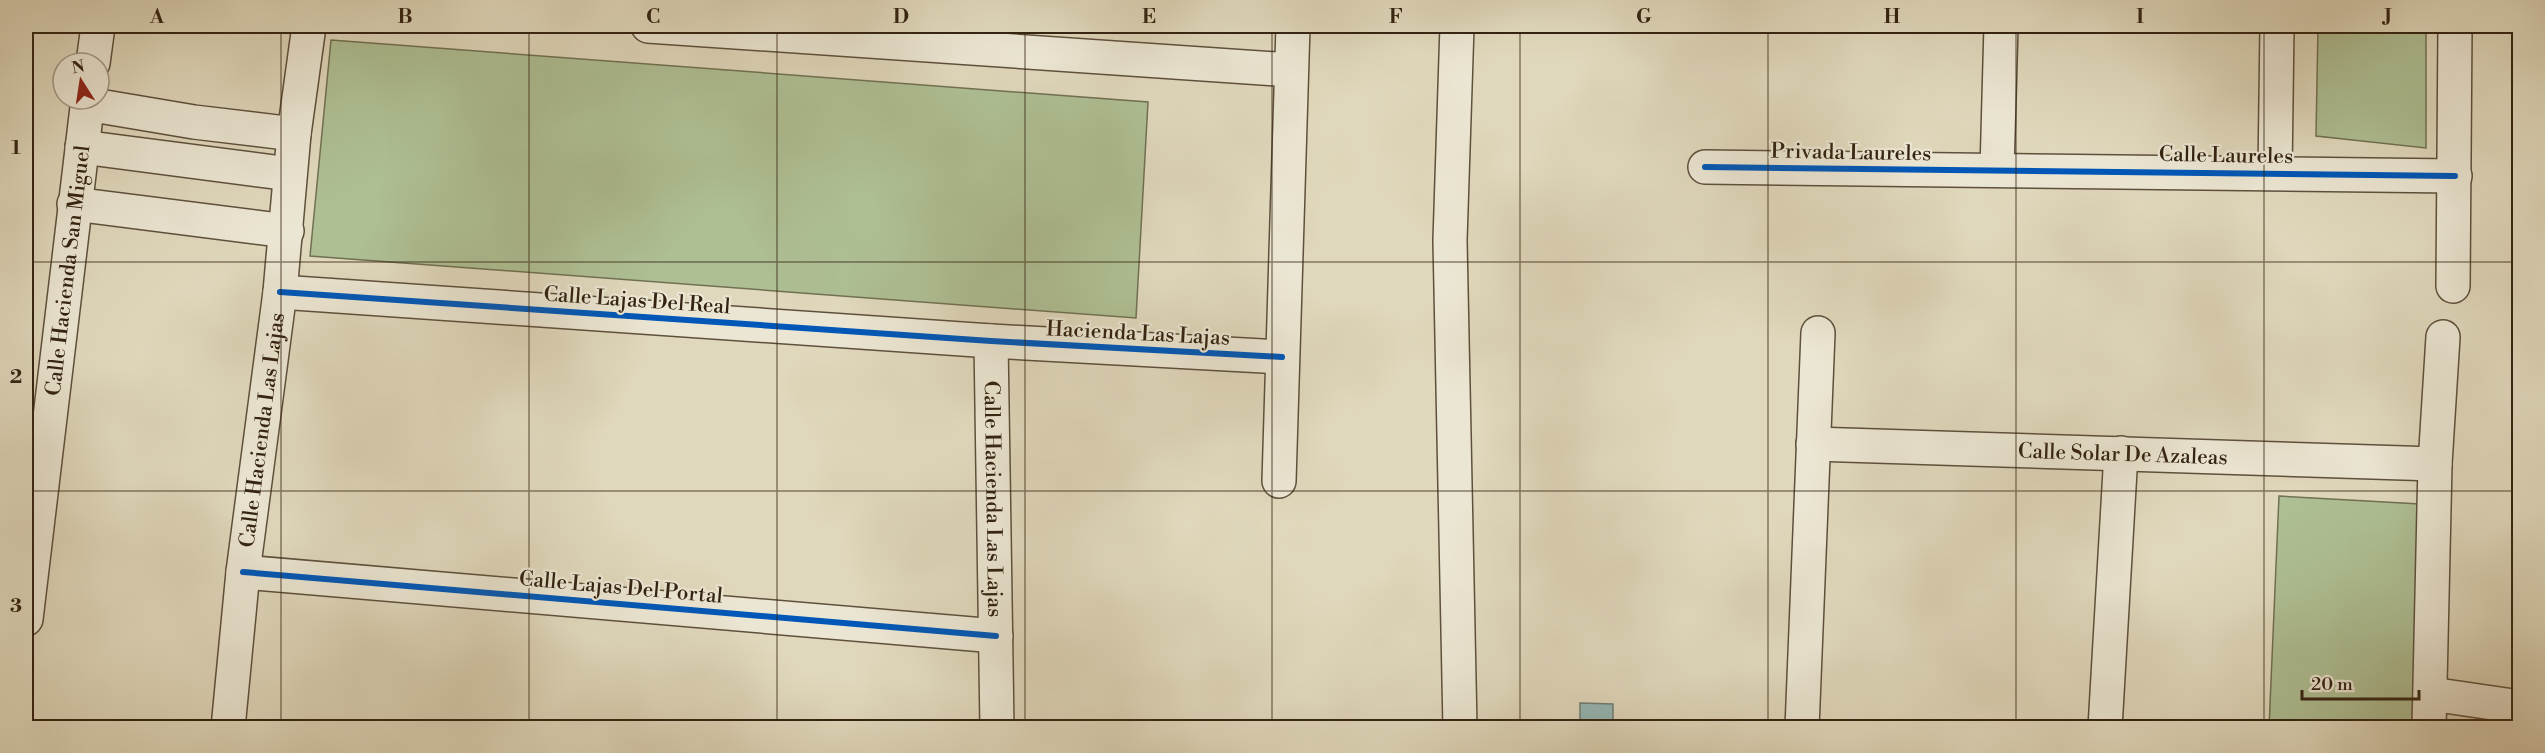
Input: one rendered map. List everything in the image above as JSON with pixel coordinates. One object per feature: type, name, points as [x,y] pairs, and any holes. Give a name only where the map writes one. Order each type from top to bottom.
[{"type":"street","points":[[95,51],[98,26]]},
{"type":"street","name":"Calle Hacienda Las Lajas","points":[[228,728],[243,572],[280,292],[294,134],[309,26]]},
{"type":"street","points":[[648,26],[994,38],[1291,70]]},
{"type":"street","points":[[1279,481],[1293,26]]},
{"type":"street","points":[[1457,26],[1450,240],[1460,728]]},
{"type":"street","points":[[1997,170],[2001,26]]},
{"type":"street","points":[[2275,172],[2277,26]]},
{"type":"street","points":[[2453,286],[2456,26]]},
{"type":"street","points":[[111,106],[194,122],[294,134]]},
{"type":"street","name":"Calle Hacienda San Miguel","points":[[26,619],[86,111]]},
{"type":"street","points":[[82,147],[290,174]]},
{"type":"street","name":"Privada Laureles","points":[[1705,166],[1997,170]]},
{"type":"street","name":"Calle Laureles","points":[[1997,170],[2455,176]]},
{"type":"street","points":[[74,204],[287,231]]},
{"type":"street","name":"Calle Lajas Del Real","points":[[280,292],[991,341]]},
{"type":"street","points":[[1802,728],[1818,333]]},
{"type":"street","points":[[2429,728],[2435,464],[2443,337]]},
{"type":"street","name":"Calle Hacienda Las Lajas","points":[[991,341],[997,728]]},
{"type":"street","name":"Hacienda Las Lajas","points":[[991,341],[1282,357]]},
{"type":"street","name":"Calle Solar De Azaleas","points":[[1813,444],[2435,464]]},
{"type":"street","points":[[2105,728],[2121,453]]},
{"type":"street","name":"Calle Lajas Del Portal","points":[[243,572],[996,636]]},
{"type":"street","points":[[2431,694],[2520,707]]},
{"type":"green space","points":[[2318,26],[2426,26],[2426,148],[2316,136]]},
{"type":"green space","points":[[331,40],[1148,102],[1136,318],[310,256]]},
{"type":"green space","points":[[2279,496],[2420,504],[2415,727],[2269,728]]},
{"type":"water","points":[[1580,703],[1613,704],[1613,727],[1580,727]]},
{"type":"cycle path","points":[[1705,167],[2455,176]]},
{"type":"cycle path","points":[[280,292],[991,341],[1282,357]]},
{"type":"cycle path","points":[[243,572],[996,636]]}]
